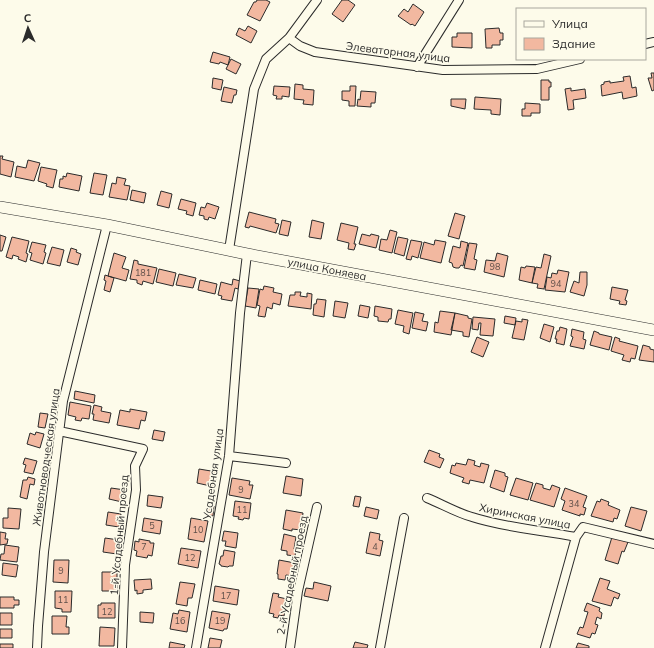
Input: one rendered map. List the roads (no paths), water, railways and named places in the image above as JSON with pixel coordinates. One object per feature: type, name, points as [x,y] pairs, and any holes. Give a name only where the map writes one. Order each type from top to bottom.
[{"type":"street","points":[[229,250],[254,89],[266,59],[289,38],[317,0]]},
{"type":"street","points":[[417,67],[459,0]]},
{"type":"street","name":"Элеваторная улица","points":[[289,38],[300,46],[315,52],[443,70],[537,69],[576,60]]},
{"type":"street","name":"улица Коняева","points":[[0,207],[107,225],[247,254],[654,330]]},
{"type":"street","name":"Животноводческая улица","points":[[37,648],[44,552],[63,401],[107,225]]},
{"type":"street","name":"Усадебная улица","points":[[196,648],[229,456],[240,313],[247,254]]},
{"type":"street","name":"1-й Усадебный проезд","points":[[59,431],[143,449],[135,466],[136,490],[125,565],[122,648]]},
{"type":"street","points":[[229,456],[286,463]]},
{"type":"street","name":"Хиринская улица","points":[[427,498],[472,517],[524,529],[576,537]]},
{"type":"street","name":"2-й Усадебный проезд","points":[[290,648],[298,592],[316,507]]},
{"type":"street","points":[[380,648],[404,518]]},
{"type":"street","name":"Хиринская улица","points":[[545,648],[576,537],[583,527],[654,544]]}]
